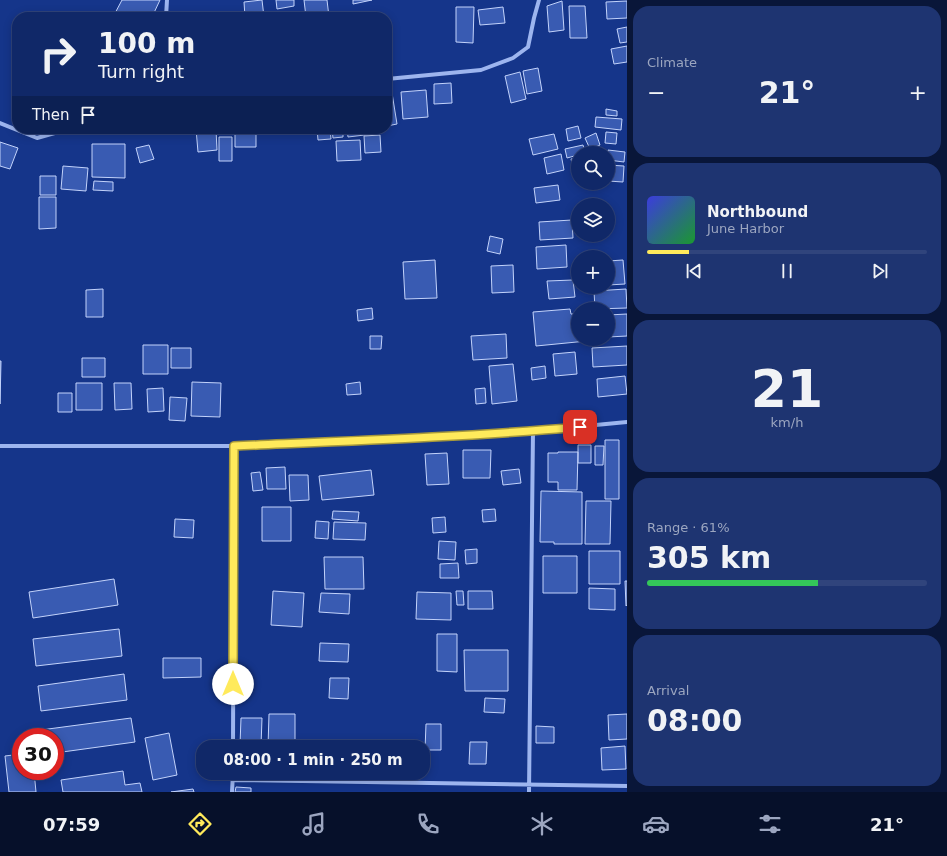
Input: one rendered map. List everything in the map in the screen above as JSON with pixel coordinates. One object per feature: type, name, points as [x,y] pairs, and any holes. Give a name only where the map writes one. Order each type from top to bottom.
[{"type":"street","points":[[166,12],[167,0]]},
{"type":"street","points":[[392,79],[481,70],[514,58],[528,47],[534,18],[540,0]]},
{"type":"street","points":[[0,123],[12,128]]},
{"type":"street","points":[[27,134],[37,138],[51,134]]},
{"type":"street","points":[[0,446],[234,446],[534,431],[627,422]]},
{"type":"street","points":[[529,792],[534,431]]},
{"type":"street","points":[[233,740],[234,446]]},
{"type":"street","points":[[232,792],[232,780],[627,786]]},
{"type":"building","points":[[122,0],[160,0],[154,12],[116,12]]},
{"type":"building","points":[[262,0],[263,12],[245,12],[244,2]]},
{"type":"building","points":[[276,0],[294,0],[294,6],[277,9]]},
{"type":"building","points":[[304,0],[327,0],[328,12],[305,12]]},
{"type":"building","points":[[353,0],[372,0],[353,4]]},
{"type":"building","points":[[562,1],[564,30],[549,32],[547,6]]},
{"type":"building","points":[[627,1],[627,18],[607,19],[606,2]]},
{"type":"building","points":[[569,6],[585,6],[587,38],[570,38]]},
{"type":"building","points":[[456,7],[474,7],[473,43],[456,42]]},
{"type":"building","points":[[503,7],[505,23],[480,25],[478,10]]},
{"type":"building","points":[[627,27],[627,42],[620,43],[617,29]]},
{"type":"building","points":[[627,46],[627,62],[614,64],[611,49]]},
{"type":"building","points":[[538,68],[542,91],[527,94],[523,71]]},
{"type":"building","points":[[520,72],[526,99],[511,103],[505,76]]},
{"type":"building","points":[[451,83],[452,103],[434,104],[434,84]]},
{"type":"building","points":[[426,90],[428,117],[403,119],[401,92]]},
{"type":"building","points":[[392,93],[397,124],[392,125]]},
{"type":"building","points":[[606,109],[617,111],[617,116],[606,115]]},
{"type":"building","points":[[596,117],[622,119],[621,130],[595,127]]},
{"type":"building","points":[[578,126],[581,138],[568,141],[566,129]]},
{"type":"building","points":[[606,132],[617,133],[616,144],[605,143]]},
{"type":"building","points":[[596,133],[600,145],[589,146],[585,138]]},
{"type":"building","points":[[196,134],[216,134],[217,150],[198,152]]},
{"type":"building","points":[[235,134],[256,134],[256,147],[235,147]]},
{"type":"building","points":[[317,134],[330,134],[331,139],[318,140]]},
{"type":"building","points":[[333,134],[343,134],[343,137],[333,138]]},
{"type":"building","points":[[348,134],[373,134],[348,137]]},
{"type":"building","points":[[554,134],[558,149],[533,155],[529,139]]},
{"type":"building","points":[[380,135],[381,152],[365,153],[364,136]]},
{"type":"building","points":[[219,137],[232,137],[232,161],[219,161]]},
{"type":"building","points":[[360,140],[361,160],[337,161],[336,141]]},
{"type":"building","points":[[0,142],[18,148],[10,169],[0,166]]},
{"type":"building","points":[[92,144],[125,144],[125,178],[92,177]]},
{"type":"building","points":[[149,145],[154,159],[140,163],[136,148]]},
{"type":"building","points":[[571,148],[571,157],[567,158],[565,149]]},
{"type":"building","points":[[615,151],[625,152],[624,162],[615,161]]},
{"type":"building","points":[[561,154],[564,170],[547,174],[544,158]]},
{"type":"building","points":[[615,165],[624,166],[623,182],[615,181]]},
{"type":"building","points":[[63,166],[88,168],[86,191],[61,189]]},
{"type":"building","points":[[40,176],[56,176],[56,195],[40,195]]},
{"type":"building","points":[[94,181],[113,182],[113,191],[93,190]]},
{"type":"building","points":[[558,185],[560,200],[536,203],[534,188]]},
{"type":"building","points":[[39,197],[56,197],[56,228],[39,229]]},
{"type":"building","points":[[571,220],[571,238],[540,240],[539,222]]},
{"type":"building","points":[[490,236],[503,239],[500,254],[487,251]]},
{"type":"building","points":[[566,245],[567,267],[537,269],[536,247]]},
{"type":"building","points":[[435,260],[437,298],[405,299],[403,262]]},
{"type":"building","points":[[623,260],[625,284],[615,285],[615,261]]},
{"type":"building","points":[[513,265],[514,292],[492,293],[491,266]]},
{"type":"building","points":[[571,280],[571,294],[575,294],[575,297],[549,299],[547,281]]},
{"type":"building","points":[[103,289],[103,317],[86,317],[86,290]]},
{"type":"building","points":[[626,289],[627,308],[615,308],[615,302],[595,302],[594,294],[615,294],[615,290]]},
{"type":"building","points":[[372,308],[373,319],[358,321],[357,310]]},
{"type":"building","points":[[570,309],[571,343],[536,346],[533,312]]},
{"type":"building","points":[[627,314],[627,336],[615,337],[615,315]]},
{"type":"building","points":[[506,334],[507,358],[473,360],[471,336]]},
{"type":"building","points":[[370,336],[382,336],[381,349],[370,349]]},
{"type":"building","points":[[143,345],[168,345],[168,374],[143,374]]},
{"type":"building","points":[[627,346],[627,365],[593,367],[592,348]]},
{"type":"building","points":[[171,348],[191,348],[191,368],[171,368]]},
{"type":"building","points":[[575,352],[577,374],[555,376],[553,354]]},
{"type":"building","points":[[82,358],[105,358],[105,377],[82,377]]},
{"type":"building","points":[[0,361],[1,361],[0,404]]},
{"type":"building","points":[[513,364],[517,401],[492,404],[489,366]]},
{"type":"building","points":[[545,366],[546,378],[532,380],[531,368]]},
{"type":"building","points":[[625,376],[627,394],[598,397],[597,379]]},
{"type":"building","points":[[192,382],[221,383],[220,417],[191,416]]},
{"type":"building","points":[[360,382],[361,394],[347,395],[346,384]]},
{"type":"building","points":[[76,383],[102,383],[102,410],[76,410]]},
{"type":"building","points":[[114,383],[131,383],[132,409],[115,410]]},
{"type":"building","points":[[163,388],[164,411],[148,412],[147,389]]},
{"type":"building","points":[[485,388],[486,403],[476,404],[475,389]]},
{"type":"building","points":[[58,393],[72,393],[72,412],[58,412]]},
{"type":"building","points":[[170,397],[187,398],[185,421],[169,420]]},
{"type":"building","points":[[605,440],[619,440],[619,499],[605,499]]},
{"type":"building","points":[[578,445],[591,445],[591,463],[578,463]]},
{"type":"building","points":[[595,446],[604,446],[603,465],[595,465]]},
{"type":"building","points":[[463,450],[491,450],[490,478],[463,478]]},
{"type":"building","points":[[578,452],[577,490],[558,490],[558,482],[548,482],[548,453]]},
{"type":"building","points":[[447,453],[449,484],[427,485],[425,454]]},
{"type":"building","points":[[285,467],[286,489],[267,489],[266,468]]},
{"type":"building","points":[[519,469],[521,483],[503,485],[501,471]]},
{"type":"building","points":[[371,470],[374,495],[322,500],[319,476]]},
{"type":"building","points":[[260,472],[263,490],[253,491],[251,473]]},
{"type":"building","points":[[289,475],[308,475],[309,500],[290,501]]},
{"type":"building","points":[[541,491],[582,492],[582,544],[554,544],[554,542],[540,542]]},
{"type":"building","points":[[586,501],[611,501],[610,544],[585,544]]},
{"type":"building","points":[[262,507],[291,507],[291,541],[262,541]]},
{"type":"building","points":[[495,509],[496,521],[483,522],[482,510]]},
{"type":"building","points":[[333,511],[359,512],[358,521],[332,519]]},
{"type":"building","points":[[445,517],[446,532],[433,533],[432,518]]},
{"type":"building","points":[[175,519],[194,520],[193,538],[174,537]]},
{"type":"building","points":[[316,521],[329,522],[328,539],[315,538]]},
{"type":"building","points":[[334,522],[366,523],[365,540],[333,539]]},
{"type":"building","points":[[439,541],[456,542],[455,560],[438,559]]},
{"type":"building","points":[[477,549],[477,563],[466,564],[465,550]]},
{"type":"building","points":[[589,551],[620,551],[620,584],[589,584]]},
{"type":"building","points":[[543,556],[577,556],[577,593],[543,593]]},
{"type":"building","points":[[324,557],[363,557],[364,589],[325,589]]},
{"type":"building","points":[[458,563],[459,578],[440,578],[440,564]]},
{"type":"building","points":[[114,579],[118,605],[33,618],[29,592]]},
{"type":"building","points":[[625,581],[627,581],[626,606]]},
{"type":"building","points":[[589,588],[615,589],[615,610],[589,609]]},
{"type":"building","points":[[273,591],[304,593],[302,627],[271,625]]},
{"type":"building","points":[[456,591],[463,591],[464,605],[457,605]]},
{"type":"building","points":[[468,591],[492,591],[493,609],[468,609]]},
{"type":"building","points":[[417,592],[451,593],[451,620],[416,619]]},
{"type":"building","points":[[321,593],[350,594],[349,614],[319,612]]},
{"type":"building","points":[[119,629],[122,656],[36,666],[33,639]]},
{"type":"building","points":[[437,634],[457,634],[457,672],[437,671]]},
{"type":"building","points":[[320,643],[349,644],[348,662],[319,661]]},
{"type":"building","points":[[464,650],[508,650],[508,691],[465,691]]},
{"type":"building","points":[[163,658],[201,658],[201,677],[163,678]]},
{"type":"building","points":[[124,674],[127,700],[41,711],[38,686]]},
{"type":"building","points":[[330,678],[349,678],[348,699],[329,698]]},
{"type":"building","points":[[485,698],[505,699],[504,713],[484,712]]},
{"type":"building","points":[[269,714],[295,714],[295,740],[268,740]]},
{"type":"building","points":[[627,714],[627,739],[609,740],[608,715]]},
{"type":"building","points":[[131,718],[135,742],[64,752],[64,728],[56,728]]},
{"type":"building","points":[[241,718],[262,718],[261,740],[240,740]]},
{"type":"building","points":[[426,724],[441,724],[441,750],[430,750],[430,740],[425,740]]},
{"type":"building","points":[[536,726],[554,727],[554,743],[536,743]]},
{"type":"building","points":[[169,733],[177,775],[153,780],[145,738]]},
{"type":"building","points":[[470,742],[487,742],[486,764],[469,764]]},
{"type":"building","points":[[625,746],[626,769],[602,770],[601,748]]},
{"type":"building","points":[[12,755],[12,780],[35,780],[36,792],[9,792],[5,756]]},
{"type":"building","points":[[123,771],[125,785],[140,783],[142,792],[63,792],[61,780]]},
{"type":"building","points":[[236,787],[251,788],[251,792],[235,792]]},
{"type":"building","points":[[193,789],[194,792],[171,792]]},
{"type":"route","points":[[233,684],[234,446],[377,440],[580,427]]}]
